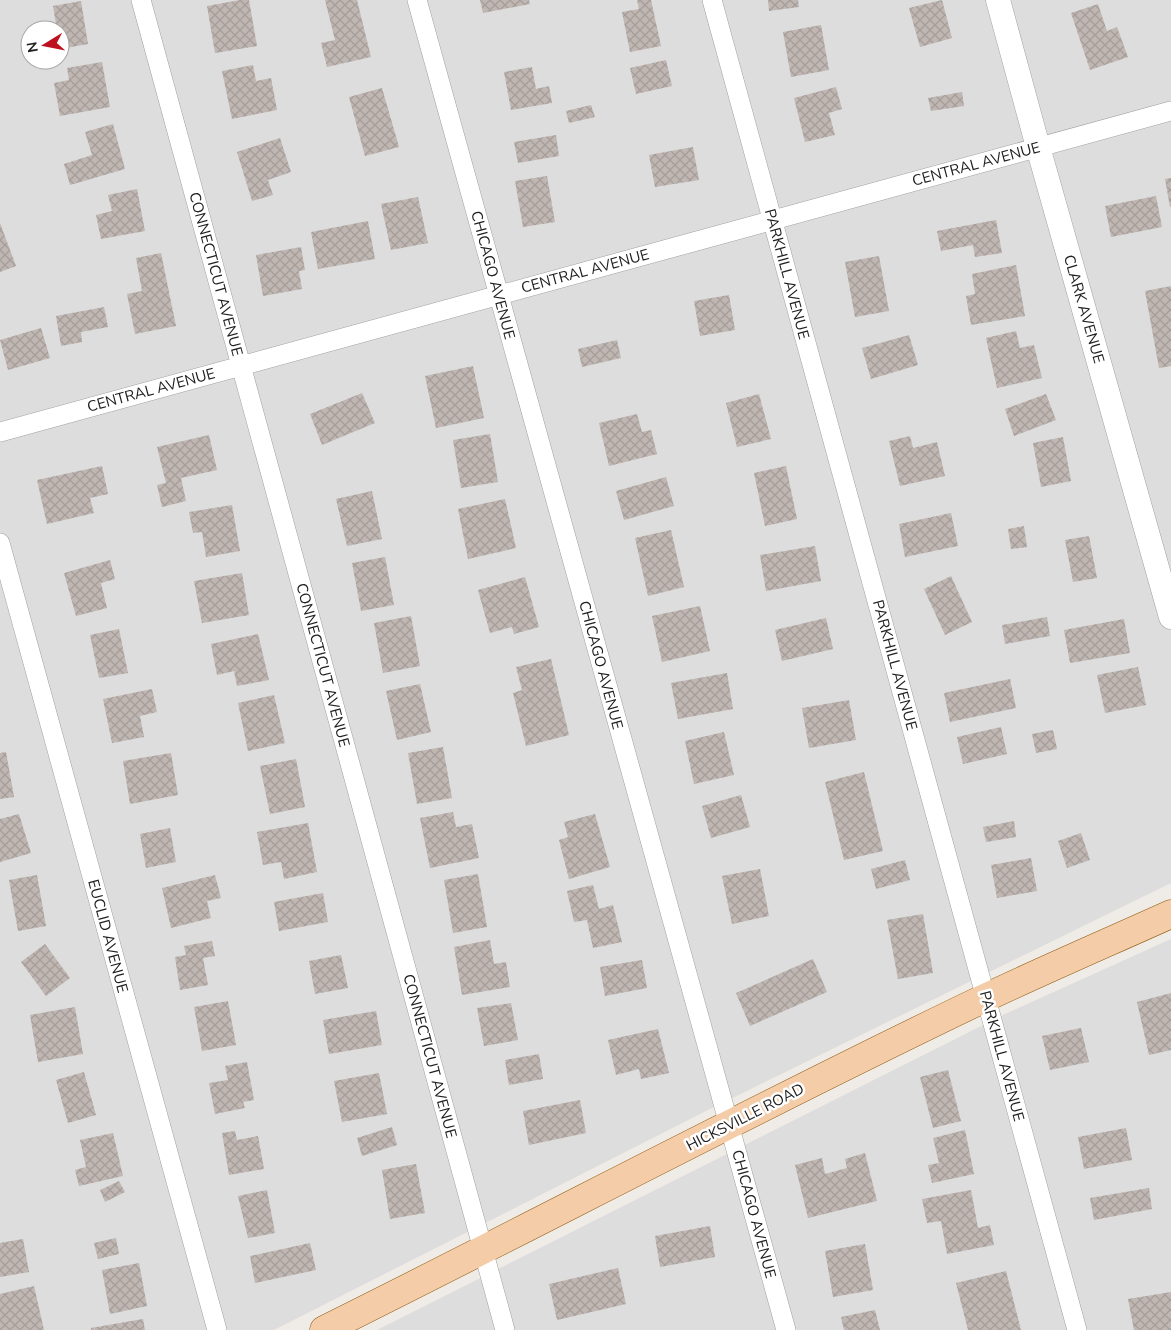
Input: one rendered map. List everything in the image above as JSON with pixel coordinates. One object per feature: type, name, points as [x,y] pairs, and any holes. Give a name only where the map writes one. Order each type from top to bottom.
[{"type":"main road","name":"HICKSVILLE ROAD","points":[[324,1330],[729,1125],[986,998],[1171,914]]},
{"type":"street","name":"CONNECTICUT AVENUE","points":[[141,0],[505,1330]]},
{"type":"street","name":"CHICAGO AVENUE","points":[[417,0],[786,1330]]},
{"type":"street","name":"PARKHILL AVENUE","points":[[712,0],[1077,1330]]},
{"type":"street","name":"CLARK AVENUE","points":[[998,0],[1171,617]]},
{"type":"street","name":"CENTRAL AVENUE","points":[[0,432],[1171,111]]},
{"type":"street","name":"EUCLID AVENUE","points":[[0,543],[217,1330]]},
{"type":"shaded area","points":[[0,0],[1171,0],[1171,883],[710,1109],[274,1330],[0,1330]]},
{"type":"shaded area","points":[[1171,939],[1171,1330],[377,1330],[1005,1014]]},
{"type":"building","points":[[249,0],[257,46],[215,53],[207,6]]},
{"type":"building","points":[[325,0],[357,0],[371,57],[327,67],[321,43],[335,40]]},
{"type":"building","points":[[480,0],[529,0],[530,4],[483,13]]},
{"type":"building","points":[[637,0],[651,0],[661,46],[630,52],[622,12],[639,9]]},
{"type":"building","points":[[768,0],[798,0],[799,7],[769,11]]},
{"type":"building","points":[[942,0],[952,38],[920,47],[909,8]]},
{"type":"building","points":[[81,1],[88,44],[70,47],[70,20],[55,20],[53,6]]},
{"type":"building","points":[[1098,4],[1107,31],[1117,27],[1128,57],[1090,70],[1071,13]]},
{"type":"building","points":[[821,25],[829,70],[791,77],[783,32]]},
{"type":"building","points":[[666,60],[672,86],[636,94],[630,68]]},
{"type":"building","points":[[102,62],[110,107],[60,116],[54,83],[69,80],[67,70],[70,70],[70,67]]},
{"type":"building","points":[[253,65],[256,81],[271,78],[277,110],[232,119],[222,71]]},
{"type":"building","points":[[532,67],[536,89],[549,86],[552,103],[511,110],[504,72]]},
{"type":"building","points":[[836,87],[842,109],[829,113],[835,135],[805,142],[794,98]]},
{"type":"building","points":[[382,88],[399,147],[365,156],[349,97]]},
{"type":"building","points":[[962,92],[964,106],[931,111],[928,98]]},
{"type":"building","points":[[591,105],[595,117],[569,123],[566,111]]},
{"type":"building","points":[[113,124],[125,169],[70,185],[64,164],[92,155],[85,132]]},
{"type":"building","points":[[556,135],[559,156],[518,163],[514,142]]},
{"type":"building","points":[[280,138],[291,172],[268,180],[273,195],[252,201],[237,152]]},
{"type":"building","points":[[693,147],[699,180],[655,187],[649,155]]},
{"type":"building","points":[[547,176],[555,222],[523,227],[515,181]]},
{"type":"building","points":[[1171,178],[1171,207],[1170,207],[1165,179]]},
{"type":"building","points":[[137,189],[145,231],[101,239],[96,215],[112,211],[108,195]]},
{"type":"building","points":[[1156,196],[1162,227],[1111,237],[1105,206]]},
{"type":"building","points":[[418,197],[428,243],[391,250],[381,204]]},
{"type":"building","points":[[996,220],[1002,253],[975,257],[973,245],[941,251],[937,231]]},
{"type":"building","points":[[368,221],[375,259],[318,269],[311,232]]},
{"type":"building","points":[[0,223],[16,266],[0,272]]},
{"type":"building","points":[[301,247],[305,270],[299,271],[302,289],[263,296],[256,255]]},
{"type":"building","points":[[161,253],[176,326],[135,334],[127,294],[142,291],[136,258]]},
{"type":"building","points":[[879,256],[889,311],[855,317],[845,262]]},
{"type":"building","points":[[1016,265],[1025,316],[971,325],[966,296],[975,294],[972,274]]},
{"type":"building","points":[[1171,286],[1171,366],[1159,368],[1145,291]]},
{"type":"building","points":[[729,295],[735,330],[700,336],[694,301]]},
{"type":"building","points":[[104,307],[108,327],[81,332],[82,342],[61,346],[56,316]]},
{"type":"building","points":[[41,328],[50,358],[8,370],[0,340]]},
{"type":"building","points":[[1016,331],[1020,348],[1034,345],[1042,378],[997,388],[986,338]]},
{"type":"building","points":[[909,335],[918,365],[871,379],[862,348]]},
{"type":"building","points":[[617,340],[621,358],[582,367],[578,349]]},
{"type":"building","points":[[473,366],[484,418],[436,428],[425,376]]},
{"type":"building","points":[[362,393],[375,423],[322,445],[310,414]]},
{"type":"building","points":[[759,394],[771,439],[737,447],[726,403]]},
{"type":"building","points":[[1046,394],[1056,420],[1014,436],[1005,409]]},
{"type":"building","points":[[637,414],[642,432],[651,430],[657,454],[609,466],[599,423]]},
{"type":"building","points":[[490,434],[498,482],[461,488],[453,440]]},
{"type":"building","points":[[209,435],[217,470],[181,478],[186,501],[162,507],[157,485],[166,483],[157,447]]},
{"type":"building","points":[[910,436],[913,448],[937,442],[945,476],[900,486],[889,441]]},
{"type":"building","points":[[1063,437],[1071,481],[1041,487],[1033,443]]},
{"type":"building","points":[[102,466],[108,494],[90,498],[94,513],[47,524],[37,480]]},
{"type":"building","points":[[786,466],[797,519],[765,526],[754,473]]},
{"type":"building","points":[[666,477],[674,506],[624,520],[616,491]]},
{"type":"building","points":[[372,491],[382,539],[347,546],[336,499]]},
{"type":"building","points":[[505,499],[516,548],[468,559],[458,509]]},
{"type":"building","points":[[232,505],[240,551],[206,557],[202,532],[193,533],[189,512]]},
{"type":"building","points":[[951,513],[958,546],[905,557],[899,524]]},
{"type":"building","points":[[1024,526],[1027,547],[1011,549],[1008,529]]},
{"type":"building","points":[[671,530],[684,587],[648,596],[635,538]]},
{"type":"building","points":[[1089,536],[1097,578],[1073,582],[1065,540]]},
{"type":"building","points":[[815,546],[821,581],[766,591],[760,555]]},
{"type":"building","points":[[385,557],[394,605],[361,611],[352,563]]},
{"type":"building","points":[[110,560],[115,579],[101,583],[107,608],[76,616],[64,573]]},
{"type":"building","points":[[242,573],[249,615],[202,623],[194,581]]},
{"type":"building","points":[[951,576],[972,622],[945,635],[924,589]]},
{"type":"building","points":[[525,577],[539,627],[514,634],[512,627],[490,633],[478,590]]},
{"type":"building","points":[[700,606],[710,651],[662,662],[652,616]]},
{"type":"building","points":[[411,616],[420,666],[383,673],[374,623]]},
{"type":"building","points":[[1047,617],[1050,636],[1005,644],[1002,625]]},
{"type":"building","points":[[826,618],[833,649],[782,661],[775,630]]},
{"type":"building","points":[[1124,619],[1130,653],[1070,663],[1064,630]]},
{"type":"building","points":[[119,629],[128,673],[99,678],[90,635]]},
{"type":"building","points":[[258,634],[269,680],[237,686],[234,671],[217,675],[211,644]]},
{"type":"building","points":[[551,659],[569,735],[526,746],[513,693],[522,690],[516,667]]},
{"type":"building","points":[[1138,667],[1146,705],[1105,713],[1097,675]]},
{"type":"building","points":[[727,673],[733,709],[678,719],[671,683]]},
{"type":"building","points":[[1010,679],[1016,708],[950,722],[944,693]]},
{"type":"building","points":[[420,684],[431,732],[397,740],[386,691]]},
{"type":"building","points":[[152,689],[157,712],[140,716],[144,737],[112,743],[103,699]]},
{"type":"building","points":[[274,695],[285,743],[248,751],[238,703]]},
{"type":"building","points":[[849,700],[856,740],[809,748],[802,708]]},
{"type":"building","points":[[1001,727],[1007,754],[963,764],[957,737]]},
{"type":"building","points":[[1053,730],[1057,749],[1036,753],[1032,734]]},
{"type":"building","points":[[724,732],[734,775],[694,784],[685,741]]},
{"type":"building","points":[[443,747],[452,798],[417,804],[408,753]]},
{"type":"building","points":[[6,752],[14,797],[0,799],[0,753]]},
{"type":"building","points":[[171,753],[178,795],[130,804],[123,761]]},
{"type":"building","points":[[296,759],[305,807],[270,814],[260,766]]},
{"type":"building","points":[[864,772],[883,851],[844,860],[825,782]]},
{"type":"building","points":[[741,795],[750,827],[711,838],[702,806]]},
{"type":"building","points":[[453,812],[456,827],[472,824],[479,858],[430,868],[420,818]]},
{"type":"building","points":[[19,814],[31,853],[0,862],[0,819]]},
{"type":"building","points":[[595,814],[610,867],[569,879],[559,840],[568,837],[564,822]]},
{"type":"building","points":[[1014,821],[1016,837],[986,842],[983,827]]},
{"type":"building","points":[[308,823],[317,872],[284,879],[281,862],[263,865],[257,832]]},
{"type":"building","points":[[170,828],[176,862],[146,868],[140,834]]},
{"type":"building","points":[[1081,833],[1090,860],[1067,868],[1058,841]]},
{"type":"building","points":[[1031,858],[1037,891],[997,898],[991,865]]},
{"type":"building","points":[[905,860],[910,880],[876,889],[871,869]]},
{"type":"building","points":[[760,869],[769,916],[732,924],[722,876]]},
{"type":"building","points":[[478,874],[487,927],[453,933],[444,880]]},
{"type":"building","points":[[37,875],[46,926],[18,931],[9,880]]},
{"type":"building","points":[[215,875],[221,898],[207,901],[211,918],[171,928],[162,888]]},
{"type":"building","points":[[593,885],[599,909],[613,905],[622,942],[593,948],[587,920],[574,922],[567,891]]},
{"type":"building","points":[[323,893],[328,922],[279,931],[274,902]]},
{"type":"building","points":[[923,914],[933,973],[898,979],[887,920]]},
{"type":"building","points":[[490,940],[494,964],[506,962],[510,987],[462,995],[454,947]]},
{"type":"building","points":[[212,941],[215,956],[203,958],[208,985],[180,990],[175,957],[186,955],[184,946]]},
{"type":"building","points":[[45,944],[70,978],[46,996],[21,962]]},
{"type":"building","points":[[341,955],[348,988],[315,994],[309,961]]},
{"type":"building","points":[[813,959],[827,992],[750,1026],[736,993]]},
{"type":"building","points":[[642,960],[647,988],[605,996],[600,967]]},
{"type":"building","points":[[1171,993],[1171,1050],[1149,1055],[1137,1002]]},
{"type":"building","points":[[228,1001],[236,1045],[202,1051],[194,1007]]},
{"type":"building","points":[[511,1003],[518,1040],[484,1046],[477,1008]]},
{"type":"building","points":[[75,1007],[83,1054],[38,1062],[30,1015]]},
{"type":"building","points":[[376,1011],[382,1045],[329,1054],[323,1020]]},
{"type":"building","points":[[1081,1028],[1089,1062],[1050,1070],[1042,1036]]},
{"type":"building","points":[[658,1029],[669,1073],[641,1079],[639,1069],[616,1075],[608,1040]]},
{"type":"building","points":[[539,1054],[543,1079],[509,1085],[505,1060]]},
{"type":"building","points":[[247,1062],[254,1100],[243,1102],[245,1108],[215,1114],[209,1083],[228,1080],[225,1066]]},
{"type":"building","points":[[948,1070],[961,1121],[933,1128],[920,1077]]},
{"type":"building","points":[[84,1072],[96,1115],[68,1123],[56,1080]]},
{"type":"building","points":[[379,1073],[387,1114],[342,1122],[334,1081]]},
{"type":"building","points":[[580,1100],[586,1133],[529,1145],[523,1111]]},
{"type":"building","points":[[392,1127],[397,1145],[362,1156],[357,1138]]},
{"type":"building","points":[[1126,1128],[1132,1160],[1084,1169],[1078,1137]]},
{"type":"building","points":[[965,1130],[974,1174],[932,1183],[928,1165],[939,1163],[933,1138]]},
{"type":"building","points":[[235,1131],[237,1140],[258,1136],[264,1169],[229,1175],[222,1133]]},
{"type":"building","points":[[113,1133],[123,1176],[79,1186],[75,1170],[86,1167],[80,1140]]},
{"type":"building","points":[[865,1153],[877,1201],[808,1218],[795,1165],[822,1158],[825,1174],[847,1168],[845,1159]]},
{"type":"building","points":[[416,1164],[425,1213],[390,1219],[382,1170]]},
{"type":"building","points":[[119,1181],[125,1192],[105,1202],[100,1190]]},
{"type":"building","points":[[1149,1188],[1152,1209],[1094,1220],[1090,1198]]},
{"type":"building","points":[[267,1190],[275,1233],[248,1238],[238,1196]]},
{"type":"building","points":[[971,1190],[978,1228],[990,1225],[994,1245],[947,1254],[941,1221],[927,1223],[922,1199]]},
{"type":"building","points":[[710,1226],[715,1257],[660,1267],[655,1236]]},
{"type":"building","points":[[116,1238],[119,1254],[98,1259],[94,1243]]},
{"type":"building","points":[[23,1239],[29,1272],[0,1277],[0,1243]]},
{"type":"building","points":[[310,1243],[316,1270],[255,1283],[250,1256]]},
{"type":"building","points":[[865,1244],[873,1290],[833,1297],[825,1251]]},
{"type":"building","points":[[139,1263],[147,1306],[110,1314],[102,1270]]},
{"type":"building","points":[[618,1268],[626,1304],[557,1320],[549,1284]]},
{"type":"building","points":[[1006,1271],[1021,1330],[968,1330],[956,1283]]},
{"type":"building","points":[[34,1286],[44,1330],[0,1330],[0,1294]]},
{"type":"building","points":[[1171,1292],[1171,1330],[1134,1330],[1128,1299]]},
{"type":"building","points":[[875,1310],[880,1330],[844,1330],[841,1317]]},
{"type":"building","points":[[143,1319],[145,1330],[91,1330],[91,1328]]}]
